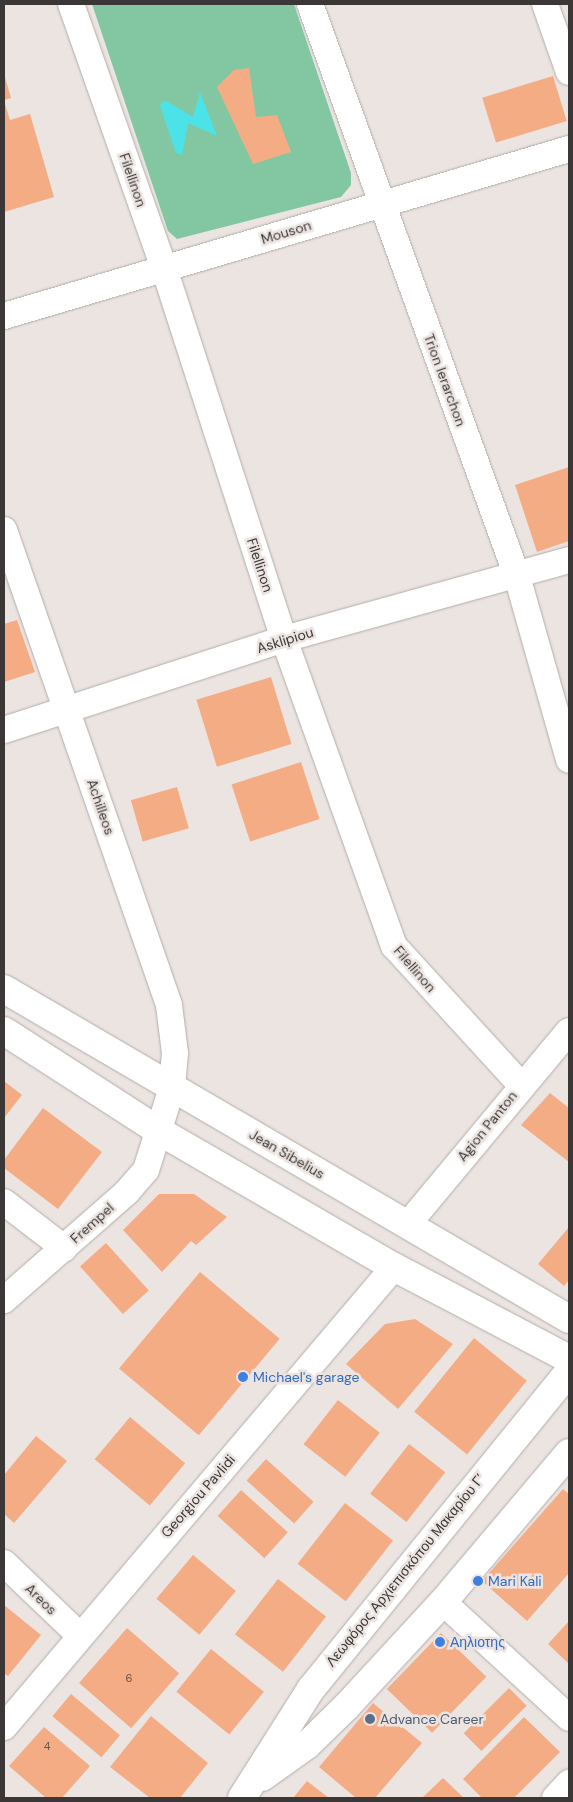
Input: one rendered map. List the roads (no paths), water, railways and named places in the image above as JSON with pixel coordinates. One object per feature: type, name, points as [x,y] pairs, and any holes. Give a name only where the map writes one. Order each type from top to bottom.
[{"type":"main road","name":"Jean Sibelius","points":[[4,989],[569,1319]]},
{"type":"main road","points":[[4,1031],[159,1131],[394,1267],[569,1359]]},
{"type":"main road","name":"Λεωφόρος Αρχιεπισκόπου Μακαρίου Γ’","points":[[249,1789],[311,1689],[569,1371]]},
{"type":"main road","name":"Λεωφόρος Αρχιεπισκόπου Μακαρίου Γ’","points":[[249,1789],[307,1745],[443,1602],[569,1453]]},
{"type":"street","name":"Filellinon","points":[[71,4],[164,268],[284,639],[394,946],[520,1085]]},
{"type":"street","name":"Trion Ierarchon","points":[[310,4],[380,204],[517,576],[569,760]]},
{"type":"street","points":[[545,4],[569,72]]},
{"type":"street","name":"Mouson","points":[[4,316],[569,149]]},
{"type":"street","name":"Achilleos","points":[[4,530],[169,1005],[172,1088],[159,1131]]},
{"type":"street","name":"Asklipiou","points":[[4,730],[68,712],[284,639],[517,576],[569,560]]},
{"type":"street","name":"Agion Panton","points":[[408,1224],[520,1085],[569,1031]]},
{"type":"street","name":"Frempel","points":[[4,1300],[139,1179],[159,1131]]},
{"type":"street","points":[[4,1202],[64,1248]]},
{"type":"street","name":"Georgiou Pavlidi","points":[[4,1727],[79,1635],[394,1267]]},
{"type":"street","name":"Areos","points":[[4,1562],[79,1635]]},
{"type":"street","points":[[443,1602],[569,1718]]},
{"type":"street","points":[[554,1798],[569,1783]]},
{"type":"water","points":[[200,92],[217,136],[188,123],[182,155],[176,153],[160,106],[162,101],[168,102],[193,117]]},
{"type":"place","name":"Michael's garage","points":[[243,1377]]},
{"type":"place","name":"Mari Kali","points":[[478,1581]]},
{"type":"place","name":"Αηλιοτης","points":[[440,1642]]},
{"type":"place","name":"Advance Career","points":[[370,1719]]}]
